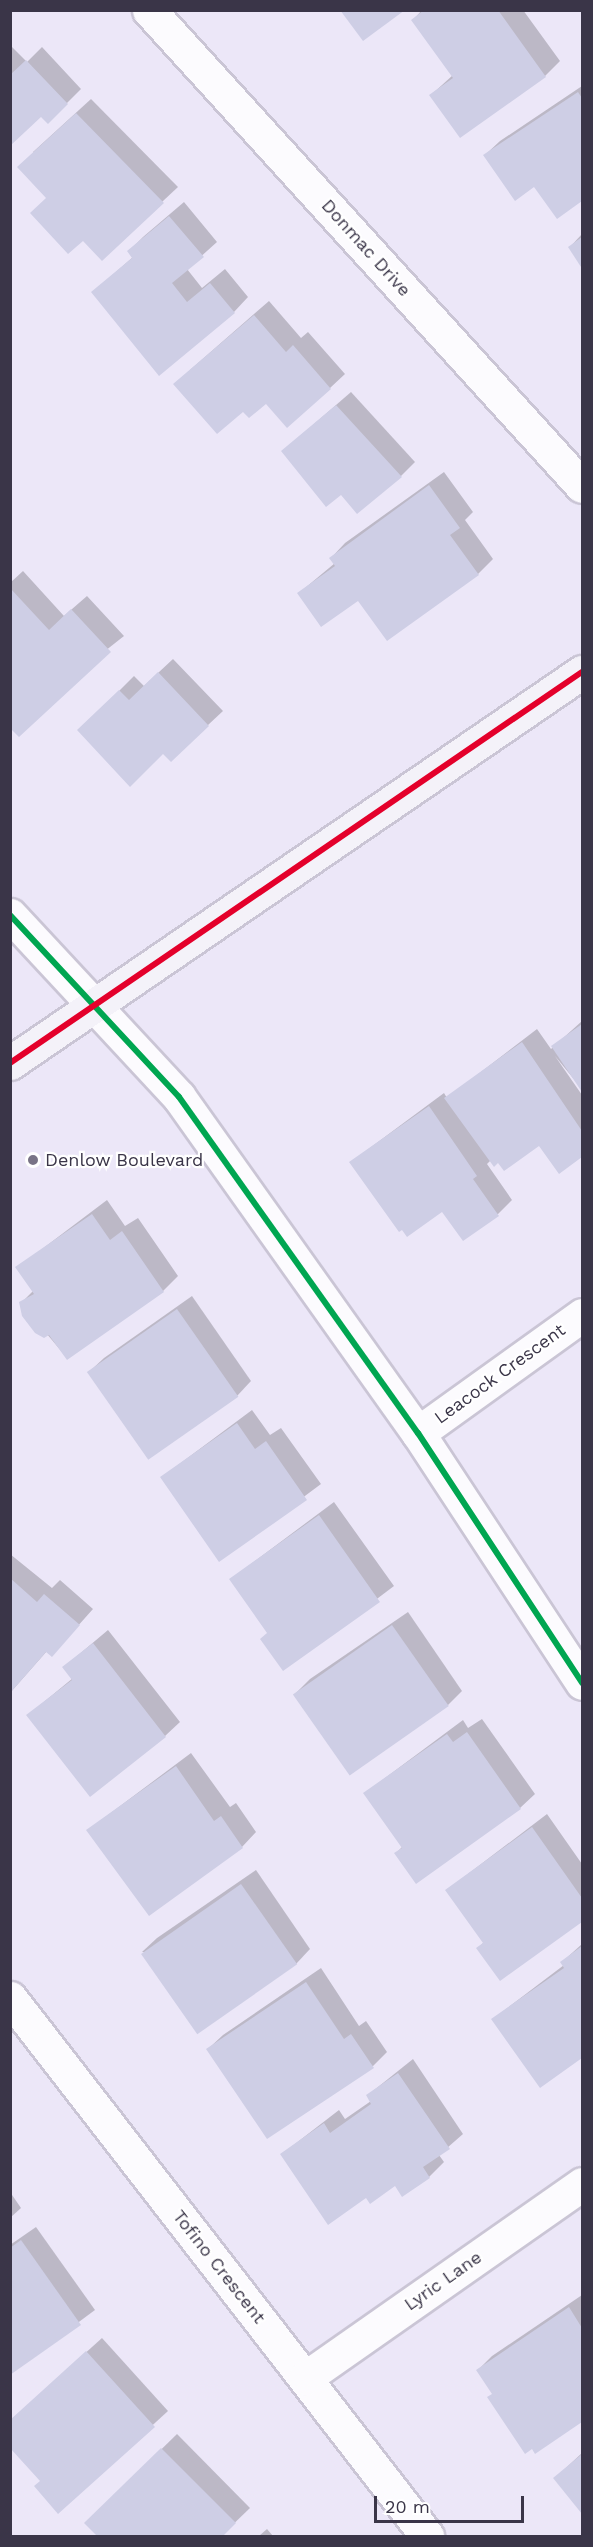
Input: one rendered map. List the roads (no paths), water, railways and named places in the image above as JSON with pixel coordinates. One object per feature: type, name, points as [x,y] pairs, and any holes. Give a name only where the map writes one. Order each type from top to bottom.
[{"type":"main road","points":[[10,1063],[582,672]]},
{"type":"street","name":"Donmac Drive","points":[[149,10],[582,486]]},
{"type":"street","points":[[10,915],[179,1096],[418,1433],[582,1683]]},
{"type":"street","name":"Leacock Crescent","points":[[418,1433],[582,1315]]},
{"type":"street","name":"Tofino Crescent","points":[[10,1998],[427,2536]]},
{"type":"street","name":"Lyric Lane","points":[[305,2378],[582,2184]]},
{"type":"place","name":"Denlow Boulevard","points":[[33,1160]]}]
